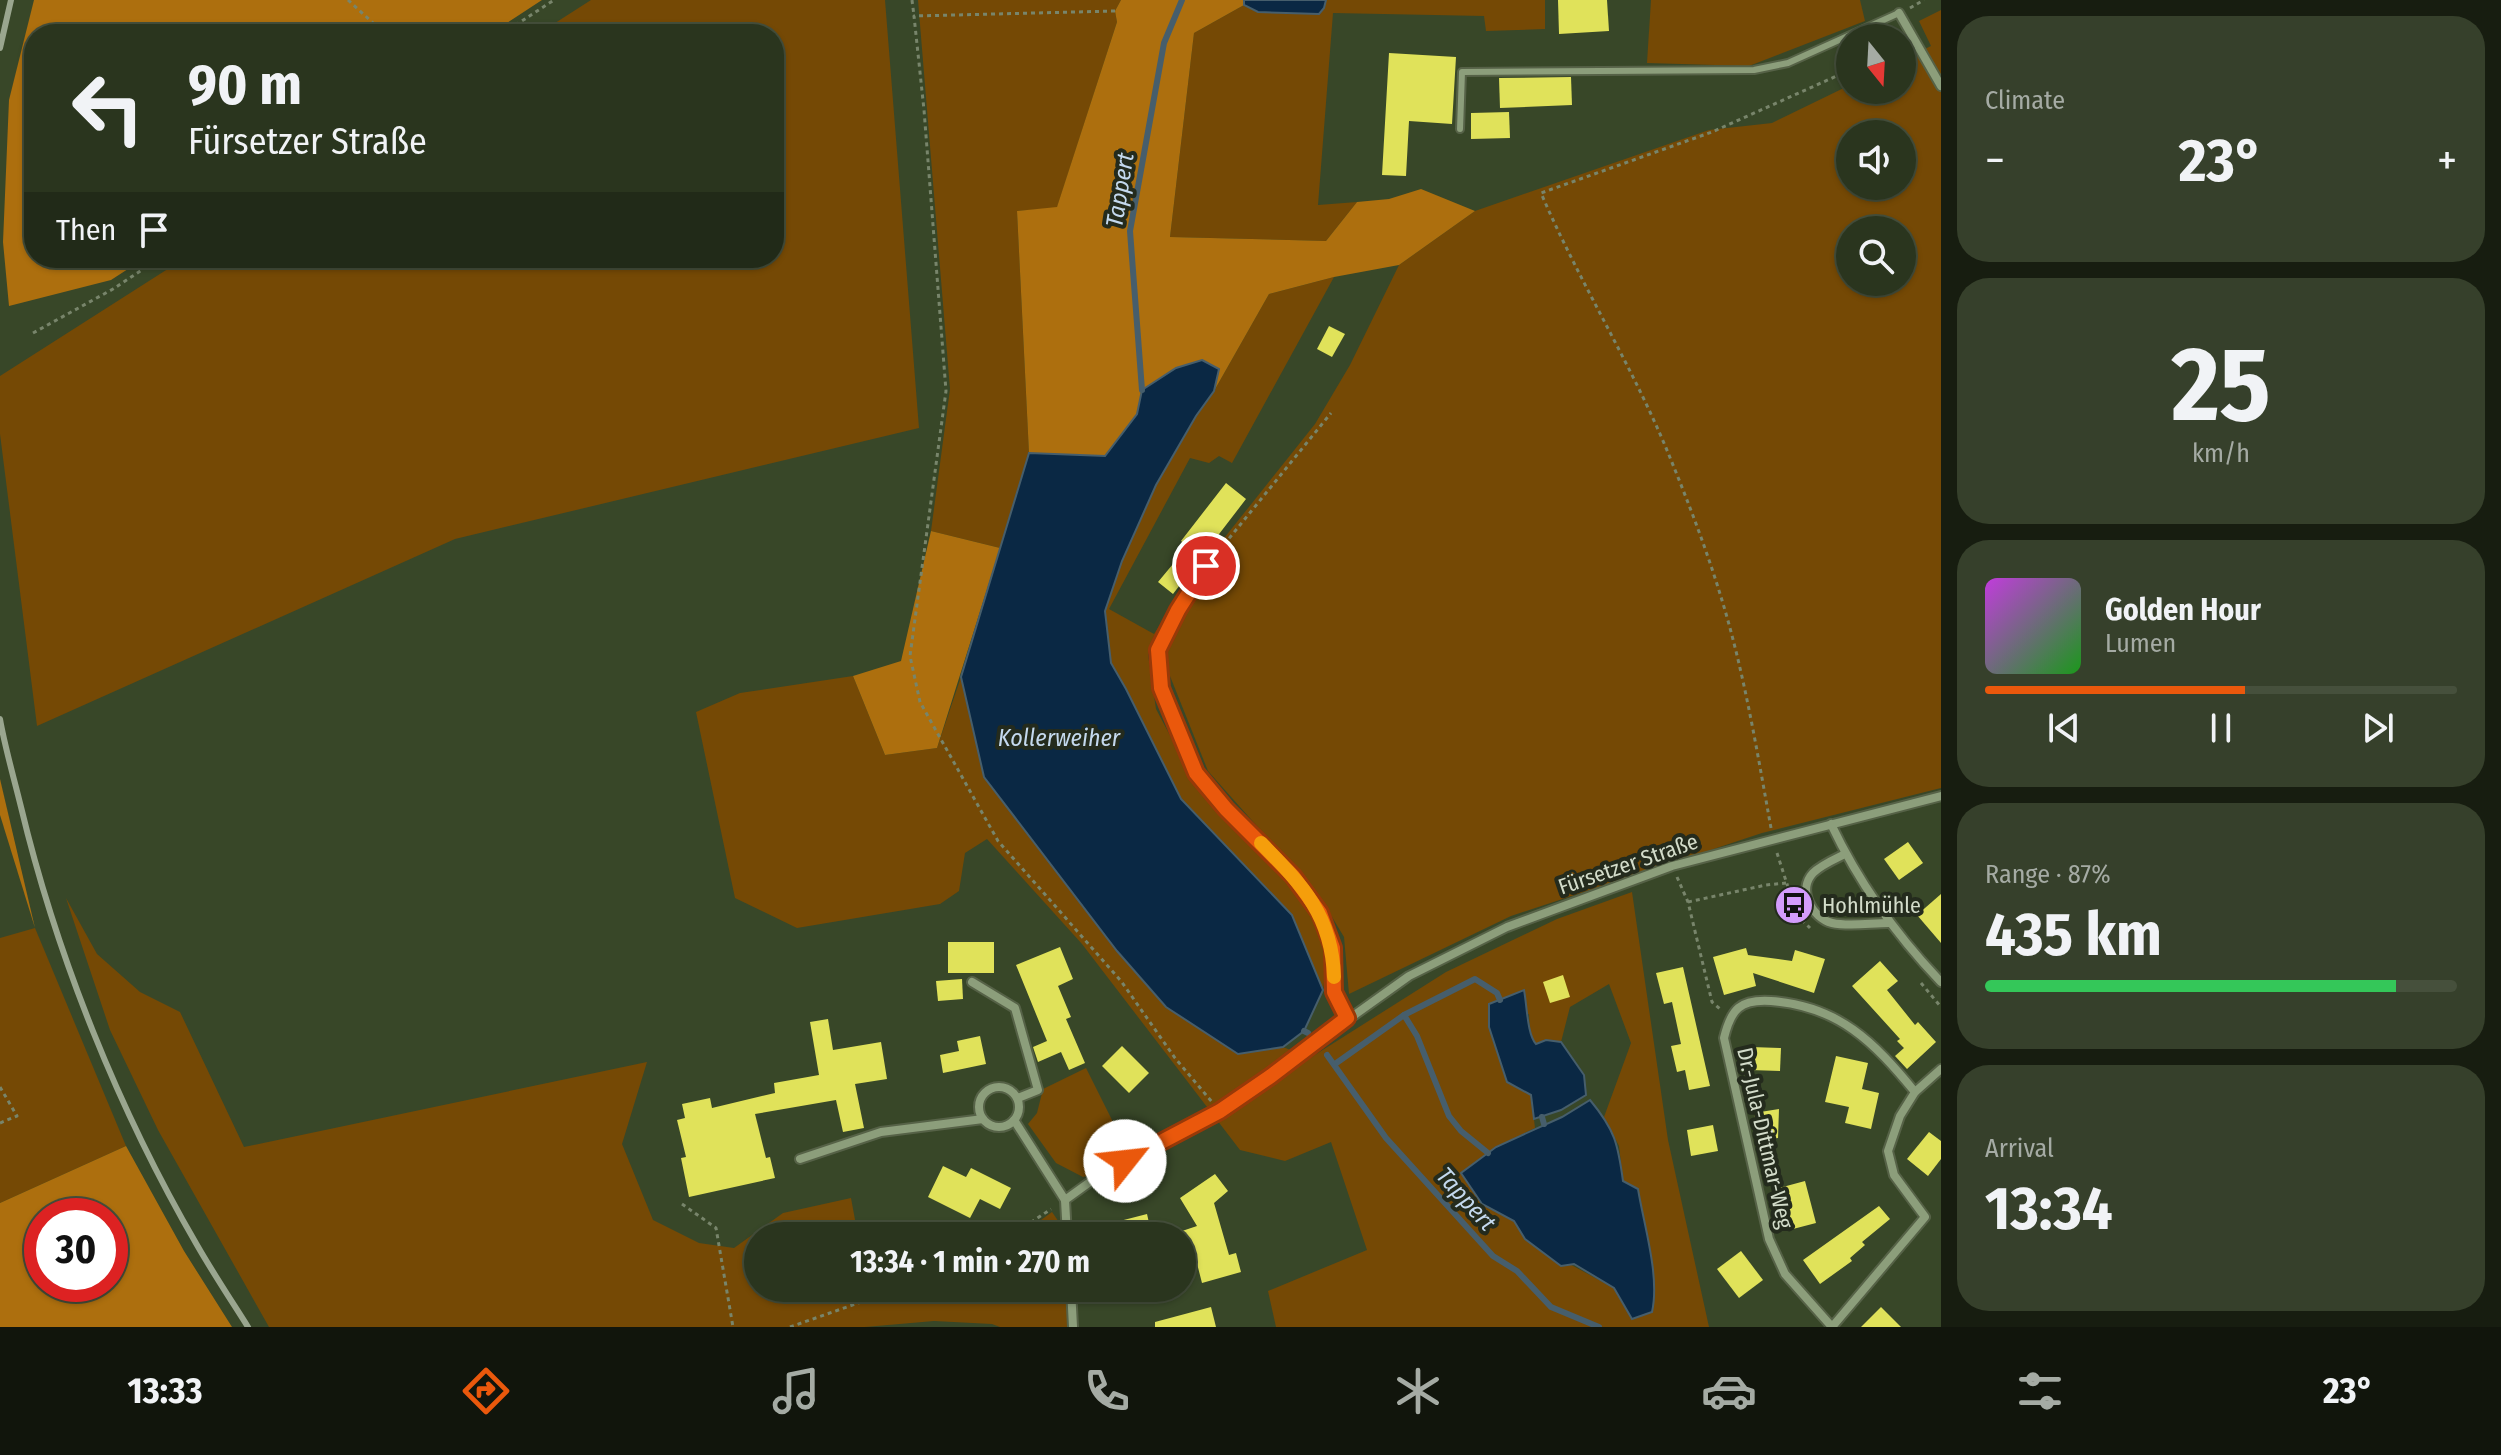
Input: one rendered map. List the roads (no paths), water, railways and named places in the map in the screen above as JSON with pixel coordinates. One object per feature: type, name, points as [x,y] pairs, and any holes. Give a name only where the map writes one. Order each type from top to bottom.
[{"type":"street","points":[[1899,13],[1941,86]]},
{"type":"street","name":"Fürsetzer Straße","points":[[1065,1200],[1101,1174],[1220,1111],[1409,976],[1507,927],[1672,866],[1941,796]]},
{"type":"street","points":[[1831,824],[1845,854],[1889,923],[1941,982]]},
{"type":"street","points":[[1845,854],[1813,872],[1806,894],[1810,906],[1821,918],[1833,924],[1889,923]]},
{"type":"street","points":[[972,982],[1015,1008],[1038,1090],[1018,1098]]},
{"type":"street","name":"Dr.-Jula-Dittmar-Weg","points":[[1915,1092],[1883,1054],[1841,1020],[1812,1008],[1762,1001],[1741,1005],[1729,1017],[1724,1038],[1769,1239],[1785,1274],[1832,1327],[1925,1217],[1894,1175],[1888,1151],[1900,1116],[1915,1092],[1941,1069]]},
{"type":"street","points":[[1004,1087],[1018,1098],[1019,1113],[1009,1125],[990,1125],[983,1119],[979,1107],[981,1097],[990,1089],[1004,1087]]},
{"type":"street","points":[[800,1159],[881,1132],[983,1119]]},
{"type":"street","points":[[1014,1120],[1065,1200],[1066,1222]]},
{"type":"street","points":[[1072,1302],[1073,1327]]},
{"type":"lane","points":[[1460,129],[1462,72],[1754,70],[1788,63],[1899,13]]},
{"type":"lane","points":[[1206,566],[1178,610],[1158,650],[1161,688],[1196,773],[1226,809],[1293,876],[1320,913],[1333,948],[1334,992],[1347,1018]]},
{"type":"water","points":[[1244,0],[1326,0],[1319,14],[1258,12],[1244,5]]},
{"type":"water","name":"Kollerweiher","points":[[1202,360],[1219,369],[1214,391],[1156,485],[1122,561],[1105,611],[1111,663],[1181,799],[1292,915],[1323,990],[1304,1031],[1283,1047],[1238,1054],[1166,1007],[1117,951],[984,777],[961,677],[1029,453],[1105,456],[1137,414],[1142,390],[1176,368]]},
{"type":"water","points":[[1524,990],[1533,1039],[1536,1044],[1546,1040],[1561,1042],[1584,1075],[1586,1095],[1561,1110],[1534,1119],[1531,1095],[1507,1082],[1489,1027],[1489,1004]]},
{"type":"water","points":[[1590,1100],[1614,1138],[1623,1181],[1638,1189],[1647,1235],[1653,1267],[1652,1312],[1632,1319],[1614,1288],[1574,1264],[1561,1266],[1525,1239],[1514,1221],[1482,1204],[1461,1173],[1496,1147],[1562,1117]]},
{"type":"waterway","name":"Tappert","points":[[1142,390],[1130,231],[1164,43],[1182,0]]},
{"type":"waterway","points":[[1404,1015],[1475,979],[1497,993],[1500,1000]]},
{"type":"waterway","name":"Tappert","points":[[1335,1064],[1404,1015],[1417,1036],[1449,1116],[1461,1131],[1488,1153]]},
{"type":"waterway","name":"Tappert","points":[[1304,1031],[1308,1033]]},
{"type":"waterway","name":"Tappert","points":[[1327,1055],[1386,1138],[1493,1256],[1517,1271],[1551,1307],[1599,1327]]},
{"type":"waterway","points":[[1542,1117],[1544,1124]]},
{"type":"railway","points":[[0,48],[11,0]]},
{"type":"railway","points":[[0,719],[36,863],[93,1032],[169,1194],[248,1327]]},
{"type":"place","name":"Hohlmühle","points":[[1794,905]]}]
